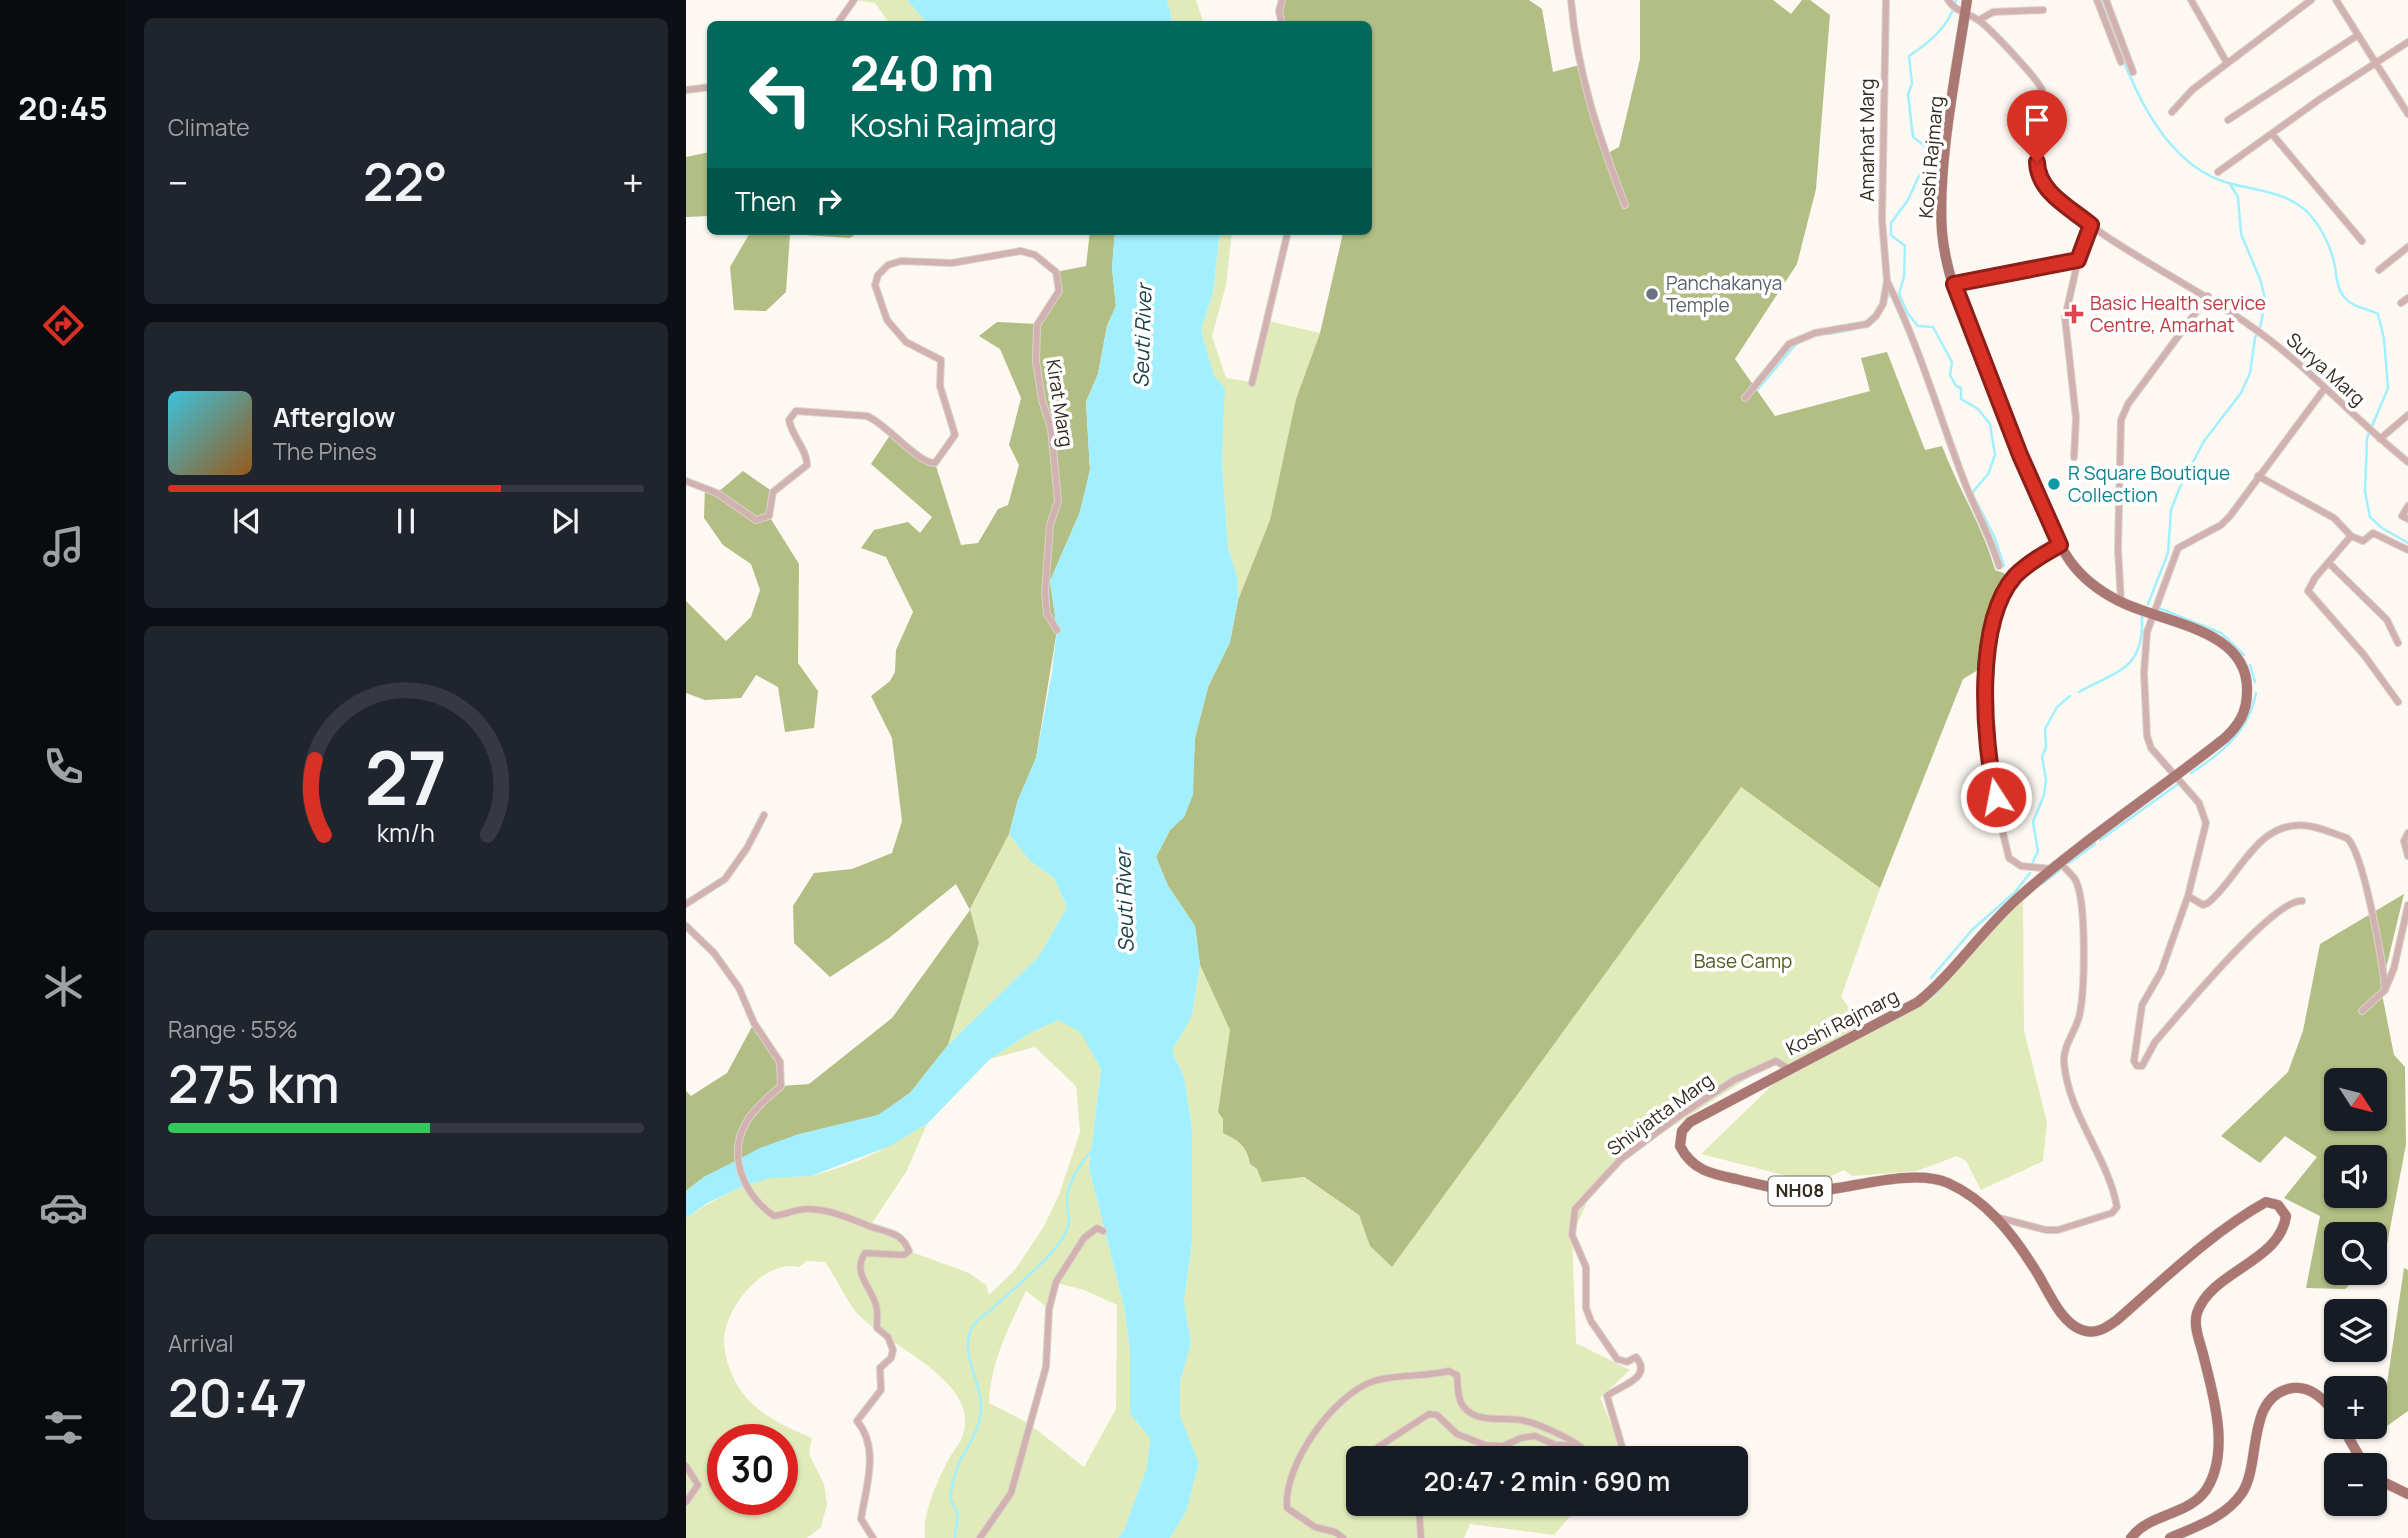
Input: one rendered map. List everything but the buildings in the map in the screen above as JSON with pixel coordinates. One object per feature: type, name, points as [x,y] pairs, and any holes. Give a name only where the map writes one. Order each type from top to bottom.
[{"type":"main road","name":"Koshi Rajmarg","points":[[1967,0],[1961,13],[1948,138],[1941,220],[1944,248],[1954,284],[2020,455],[2060,545],[2082,576],[2121,602],[2197,630],[2218,641],[2236,657],[2246,677],[2247,702],[2235,729],[2057,866],[1989,925],[1918,1002],[1690,1122],[1680,1138],[1684,1154],[1703,1171],[1800,1191],[1927,1178],[1942,1181],[1971,1196],[1996,1217],[2019,1244],[2067,1319],[2084,1331],[2094,1332],[2117,1320],[2206,1245],[2255,1208],[2266,1202],[2275,1202],[2286,1216],[2281,1231],[2268,1246],[2207,1296],[2197,1313],[2197,1331],[2217,1417],[2215,1466],[2207,1489],[2189,1506],[2145,1526],[2131,1538]]},
{"type":"main road","points":[[2170,1538],[2217,1516],[2241,1495],[2253,1469],[2258,1423],[2277,1395],[2301,1388],[2324,1401]]},
{"type":"main road","points":[[2387,1484],[2408,1494]]},
{"type":"street","points":[[840,21],[855,0]]},
{"type":"street","points":[[1281,21],[1279,11],[1282,0]]},
{"type":"street","points":[[1572,0],[1579,65],[1595,125],[1625,205]]},
{"type":"street","name":"Amarhat Marg","points":[[1886,0],[1882,220],[1887,281]]},
{"type":"street","points":[[2097,0],[2121,62]]},
{"type":"street","points":[[2106,0],[2133,72]]},
{"type":"street","points":[[2191,0],[2227,62]]},
{"type":"street","points":[[2172,112],[2192,90],[2311,0]]},
{"type":"street","points":[[2336,0],[2408,114]]},
{"type":"street","points":[[1950,2],[1961,13]]},
{"type":"street","points":[[1979,20],[1993,12],[2043,10]]},
{"type":"street","name":"Surya Marg","points":[[1961,13],[1979,20],[2041,87],[2043,109],[2037,162],[2040,181],[2091,225],[2207,296],[2262,334],[2408,462]]},
{"type":"street","points":[[2228,120],[2358,35]]},
{"type":"street","points":[[2218,172],[2408,42]]},
{"type":"street","points":[[686,90],[707,87]]},
{"type":"street","points":[[2272,134],[2362,241]]},
{"type":"street","points":[[2074,457],[2076,418],[2065,318],[2078,260],[2091,225]]},
{"type":"street","points":[[1252,383],[1287,235]]},
{"type":"street","points":[[2379,270],[2408,247]]},
{"type":"street","name":"Kirat Marg","points":[[686,481],[705,487],[756,520],[763,520],[769,516],[773,492],[807,465],[807,455],[791,429],[789,420],[796,411],[867,416],[877,420],[923,459],[936,463],[956,435],[940,386],[942,360],[906,342],[895,332],[876,293],[878,275],[888,265],[901,261],[952,263],[1021,251],[1035,255],[1046,262],[1059,280],[1059,291],[1037,324],[1037,361],[1042,400],[1051,428],[1058,500],[1050,525],[1045,592],[1047,614],[1057,630]]},
{"type":"street","points":[[1954,284],[2078,260]]},
{"type":"street","points":[[1745,398],[1788,344],[1815,333],[1867,324],[1883,304],[1887,281]]},
{"type":"street","points":[[1887,281],[1914,337],[1964,480],[1991,539],[1999,566]]},
{"type":"street","points":[[2121,602],[2118,549],[2121,420],[2128,404],[2207,296]]},
{"type":"street","points":[[2402,303],[2408,298]]},
{"type":"street","points":[[2302,901],[2288,904],[2256,930],[2155,1042],[2142,1066],[2137,1066],[2134,1061],[2143,1004],[2161,972],[2188,896],[2206,823],[2199,803],[2151,748],[2147,736],[2144,673],[2151,614],[2178,548],[2221,524],[2325,388]]},
{"type":"street","points":[[2377,437],[2408,415]]},
{"type":"street","points":[[2258,476],[2334,518],[2351,536],[2363,541],[2373,533],[2381,534],[2408,550]]},
{"type":"street","points":[[2408,506],[2402,516],[2408,519]]},
{"type":"street","points":[[2351,536],[2308,592],[2364,655],[2398,702]]},
{"type":"street","points":[[1996,1217],[2046,1230],[2058,1230],[2112,1213],[2117,1207],[2085,1131],[2064,1058],[2079,1016],[2084,938],[2082,905],[2076,880],[2057,866],[2021,866],[2010,858],[1990,771],[1986,729],[1989,646],[2001,598],[2014,577],[2060,545]]},
{"type":"street","points":[[2329,563],[2387,620],[2398,643]]},
{"type":"street","points":[[686,904],[725,879],[747,848],[764,815]]},
{"type":"street","points":[[2188,896],[2203,905],[2208,903],[2262,839],[2277,830],[2309,826],[2347,838],[2358,856],[2368,895],[2384,967],[2385,990]]},
{"type":"street","points":[[2408,833],[2404,841],[2408,856]]},
{"type":"street","points":[[2362,1011],[2385,990],[2394,968],[2408,905]]},
{"type":"street","points":[[686,926],[713,953],[739,988],[754,1023],[780,1062],[782,1086],[746,1121],[739,1143],[737,1158],[741,1177],[757,1204],[774,1216],[789,1215],[803,1209],[853,1217],[869,1226],[892,1231],[905,1241],[909,1251],[896,1256],[865,1253],[859,1263],[860,1275],[877,1307],[877,1328],[888,1337],[894,1350],[891,1358],[880,1368],[881,1390],[857,1421],[867,1432],[871,1446],[861,1519],[873,1538]]},
{"type":"street","name":"Shivjatta Marg","points":[[1622,1446],[1607,1396],[1633,1383],[1641,1370],[1641,1363],[1636,1357],[1627,1362],[1617,1359],[1591,1321],[1586,1308],[1586,1267],[1572,1235],[1575,1209],[1621,1159],[1734,1080],[1776,1061],[1789,1069]]},
{"type":"street","points":[[980,1538],[1011,1493],[1046,1367],[1049,1308],[1056,1282],[1084,1238],[1097,1228],[1103,1231]]},
{"type":"street","points":[[1343,1538],[1296,1516],[1287,1508],[1286,1498],[1298,1461],[1330,1410],[1361,1387],[1376,1380],[1449,1371],[1457,1375],[1460,1401],[1465,1409],[1479,1417],[1523,1420],[1557,1436],[1569,1438],[1578,1445]]},
{"type":"street","points":[[1380,1446],[1429,1413],[1437,1415],[1457,1434],[1485,1445],[1503,1446],[1521,1438],[1535,1436],[1556,1445],[1578,1445]]},
{"type":"street","points":[[686,1466],[698,1485],[686,1503]]},
{"type":"street","points":[[1419,1516],[1421,1538]]},
{"type":"green space","points":[[854,0],[907,0],[925,21],[888,21],[875,3]]},
{"type":"green space","points":[[1167,0],[1196,0],[1203,21],[1172,21]]},
{"type":"green space","points":[[1282,0],[1529,0],[1542,9],[1553,72],[1579,65],[1606,154],[1619,147],[1640,59],[1640,0],[1773,0],[1791,14],[1802,0],[1810,0],[1830,15],[1816,189],[1797,264],[1735,359],[1775,416],[1870,391],[1861,358],[1887,352],[1925,450],[1942,446],[1984,538],[1995,570],[2014,577],[1993,623],[1988,664],[1963,679],[1880,888],[1741,787],[1392,1267],[1370,1246],[1359,1215],[1304,1177],[1262,1182],[1257,1169],[1250,1164],[1244,1148],[1223,1133],[1223,1119],[1218,1112],[1230,1030],[1200,965],[1195,926],[1168,886],[1156,857],[1170,830],[1184,817],[1192,795],[1195,738],[1208,687],[1230,642],[1238,600],[1270,520],[1296,399],[1320,333],[1343,235],[1372,235],[1372,21],[1282,21]]},
{"type":"green space","points":[[707,153],[707,216],[686,217],[686,157]]},
{"type":"green space","points":[[749,235],[790,235],[786,292],[766,311],[734,310],[730,267]]},
{"type":"green space","points":[[805,235],[854,235],[850,238]]},
{"type":"green space","points":[[1090,235],[1115,235],[1112,268],[1116,306],[1107,326],[1098,374],[1086,402],[1090,470],[1080,512],[1050,581],[1057,630],[1036,758],[1018,800],[1009,834],[970,909],[979,943],[948,1045],[910,1093],[879,1115],[796,1135],[704,1177],[686,1191],[686,1091],[691,1096],[727,1073],[754,1023],[780,1062],[782,1086],[809,1084],[892,1018],[970,910],[956,884],[889,938],[830,977],[794,943],[793,906],[814,873],[852,869],[892,853],[902,821],[892,738],[871,696],[890,681],[895,672],[896,650],[913,612],[886,557],[861,548],[874,530],[908,522],[920,533],[932,517],[871,464],[892,432],[923,459],[935,463],[961,545],[978,543],[998,509],[1008,505],[1019,465],[1009,445],[1021,398],[1000,349],[979,336],[997,322],[1038,324],[1059,291],[1056,272],[1086,266]]},
{"type":"green space","points":[[1220,235],[1232,235],[1226,285],[1212,336],[1226,378],[1252,382],[1265,320],[1320,333],[1296,399],[1270,520],[1238,600],[1237,577],[1228,547],[1222,464],[1224,412],[1201,330],[1213,293]]},
{"type":"green space","points":[[743,471],[773,492],[769,516],[799,564],[798,663],[818,691],[814,728],[785,732],[778,687],[756,675],[741,698],[705,700],[686,693],[686,601],[726,641],[751,617],[760,590],[751,564],[723,545],[704,518],[705,487],[717,493]]},
{"type":"green space","name":"Base Camp","points":[[1741,787],[1880,888],[1841,997],[1867,1032],[1907,1014],[1936,993],[2023,898],[2024,1030],[2047,1122],[2043,1161],[1981,1190],[1966,1161],[1957,1156],[1917,1171],[1853,1176],[1844,1170],[1829,1177],[1800,1179],[1701,1154],[1789,1069],[1775,1061],[1621,1159],[1595,1185],[1572,1235],[1576,1343],[1630,1370],[1600,1398],[1621,1446],[1346,1446],[1346,1516],[1570,1516],[1554,1535],[1470,1524],[1464,1538],[1170,1538],[1186,1512],[1199,1463],[1180,1416],[1180,1382],[1191,1343],[1184,1301],[1192,1243],[1192,1127],[1184,1077],[1172,1051],[1192,1016],[1200,965],[1230,1030],[1218,1112],[1223,1119],[1223,1133],[1244,1148],[1250,1164],[1257,1169],[1262,1182],[1303,1177],[1359,1215],[1370,1246],[1392,1267]]},
{"type":"green space","points":[[1009,834],[1029,860],[1054,878],[1067,907],[1039,956],[948,1045],[979,943],[970,910]]},
{"type":"green space","points":[[2404,894],[2381,989],[2394,1055],[2405,1067],[2406,1144],[2387,1244],[2387,1222],[2324,1222],[2324,1285],[2349,1285],[2345,1289],[2306,1288],[2320,1216],[2284,1198],[2317,1157],[2285,1136],[2260,1163],[2221,1136],[2288,1072],[2303,1031],[2320,944]]},
{"type":"green space","points":[[1059,1020],[1082,1033],[1101,1069],[1089,1168],[1124,1307],[1130,1349],[1130,1414],[1150,1438],[1147,1467],[1124,1530],[1118,1538],[925,1538],[926,1518],[932,1496],[963,1434],[965,1415],[958,1397],[944,1380],[926,1365],[856,1312],[825,1262],[807,1261],[799,1267],[786,1266],[773,1270],[760,1278],[749,1288],[731,1314],[724,1341],[732,1374],[738,1386],[756,1407],[782,1424],[707,1424],[707,1515],[798,1515],[798,1432],[812,1438],[809,1454],[824,1484],[827,1504],[821,1527],[807,1538],[686,1538],[686,1218],[726,1194],[758,1181],[774,1177],[808,1176],[858,1161],[927,1124],[906,1172],[870,1226],[892,1231],[909,1251],[969,1273],[986,1285],[989,1295],[1015,1270],[1043,1228],[1059,1195],[1080,1132],[1076,1086],[1035,1047],[990,1059],[1032,1032]],"holes":[[[1057,1283],[1084,1290],[1117,1305],[1116,1409],[1084,1467],[1028,1423],[989,1403],[997,1359],[1026,1291],[1049,1309]]]},
{"type":"green space","points":[[2404,1268],[2408,1270],[2408,1411],[2387,1426],[2387,1383]]},
{"type":"water","points":[[907,0],[1167,0],[1172,21],[925,21]]},
{"type":"water","name":"Seuti River","points":[[1115,235],[1220,235],[1213,293],[1201,330],[1214,376],[1225,388],[1222,464],[1228,547],[1237,577],[1238,600],[1230,642],[1208,687],[1195,738],[1193,795],[1184,817],[1170,830],[1156,857],[1168,886],[1195,926],[1200,965],[1192,1016],[1172,1051],[1184,1077],[1192,1127],[1192,1243],[1184,1301],[1191,1343],[1180,1382],[1180,1416],[1199,1463],[1186,1512],[1170,1538],[1118,1538],[1124,1530],[1147,1467],[1150,1438],[1130,1414],[1130,1349],[1124,1307],[1089,1168],[1101,1069],[1081,1033],[1059,1020],[1032,1032],[990,1059],[927,1124],[890,1146],[811,1176],[771,1178],[746,1185],[709,1202],[686,1218],[686,1191],[704,1177],[760,1148],[796,1135],[878,1115],[910,1093],[948,1045],[1039,956],[1067,907],[1054,878],[1029,860],[1009,834],[1018,800],[1036,758],[1052,672],[1057,630],[1050,581],[1080,512],[1090,470],[1086,402],[1098,374],[1107,326],[1116,306],[1112,268]]},
{"type":"waterway","points":[[1956,0],[1944,25],[1909,56],[1912,84],[1908,94],[1913,137],[1929,149],[1931,156],[1908,200],[1891,223],[1891,235],[1905,246],[1904,277],[1899,294],[1908,314],[1918,326],[1933,327],[1952,362],[1950,375],[1956,386],[1961,388],[1961,399],[1978,409],[1990,424],[1995,455],[1988,474],[1972,493],[1994,536],[2004,566]]},
{"type":"waterway","points":[[2101,0],[2144,105],[2177,151],[2198,169],[2222,181],[2269,192],[2301,207],[2314,219],[2327,241],[2342,294],[2352,304],[2378,314],[2384,339],[2388,388],[2367,438],[2365,492],[2370,517],[2382,528],[2408,543]]},
{"type":"waterway","points":[[2148,604],[2168,553],[2171,510],[2180,487],[2204,441],[2241,393],[2250,373],[2255,338],[2261,324],[2265,298],[2241,234],[2238,197],[2230,184]]},
{"type":"waterway","points":[[1885,306],[1889,292]]},
{"type":"waterway","points":[[1829,334],[1860,328]]},
{"type":"waterway","points":[[1758,389],[1796,344]]},
{"type":"waterway","points":[[2161,609],[2221,633],[2244,655]]},
{"type":"waterway","points":[[2079,692],[2117,672],[2133,658],[2139,648],[2142,617]]},
{"type":"waterway","points":[[2250,665],[2255,682]]},
{"type":"waterway","points":[[2191,773],[2223,749],[2241,730],[2256,693]]},
{"type":"waterway","points":[[2032,864],[2038,851],[2033,822],[2044,795],[2046,780],[2042,757],[2046,747],[2045,729],[2057,707],[2070,696]]},
{"type":"waterway","points":[[2100,840],[2178,784]]},
{"type":"waterway","points":[[2069,863],[2095,844]]},
{"type":"waterway","points":[[2042,884],[2060,870]]},
{"type":"waterway","points":[[1931,978],[1972,930],[2015,892],[2030,873]]},
{"type":"waterway","points":[[1929,999],[1942,987]]},
{"type":"waterway","points":[[1899,1017],[1912,1010]]},
{"type":"waterway","points":[[955,1538],[957,1515],[950,1496],[958,1466],[974,1435],[981,1412],[980,1394],[968,1353],[970,1333],[977,1321],[1038,1267],[1062,1239],[1069,1223],[1067,1199],[1070,1185],[1094,1148]]},
{"type":"place","name":"Panchakanya Temple","points":[[1652,294]]},
{"type":"place","name":"Basic Health service Centre, Amarhat","points":[[2074,314]]},
{"type":"place","name":"R Square Boutique Collection","points":[[2054,484]]},
{"type":"route","points":[[1996,797],[1990,771],[1986,729],[1989,646],[1993,623],[2001,598],[2014,577],[2060,545],[2020,455],[1954,284],[2078,260],[2091,225],[2044,187],[2038,175],[2037,162]]}]
